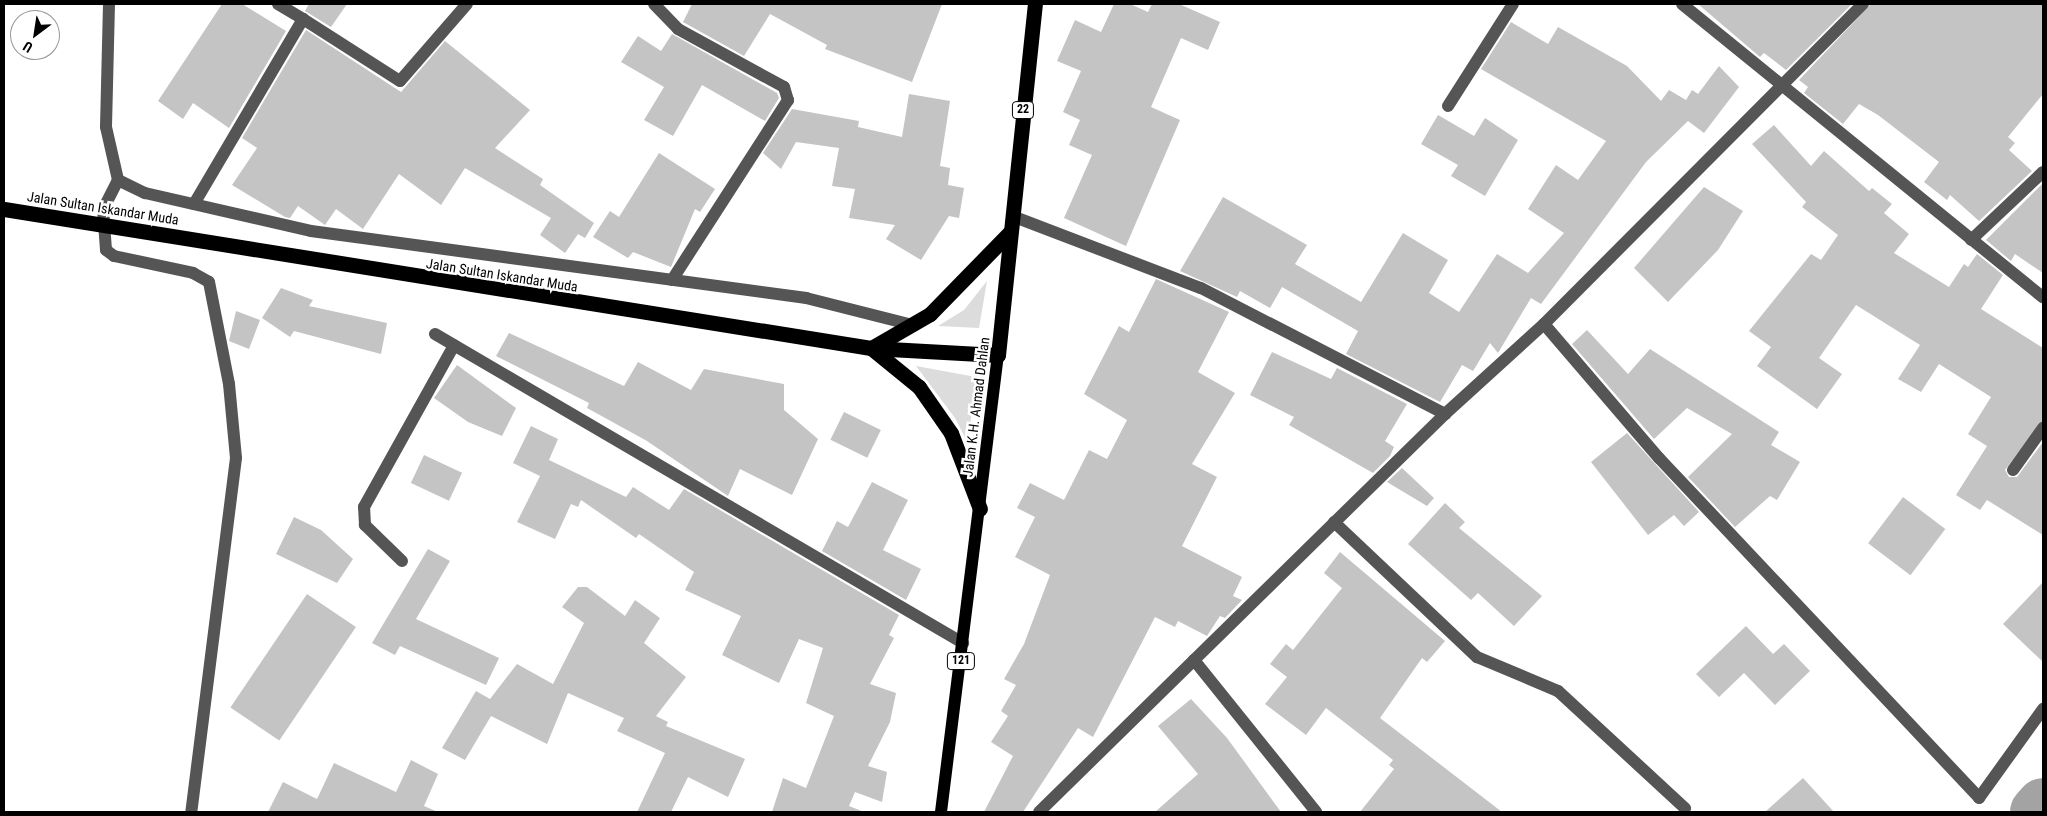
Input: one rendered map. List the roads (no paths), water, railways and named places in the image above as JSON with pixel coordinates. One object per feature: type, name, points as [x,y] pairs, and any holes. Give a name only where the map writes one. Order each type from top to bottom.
[{"type":"highway","name":"Jalan K.H. Ahmad Dahlan","points":[[998,354],[1035,4]]},
{"type":"highway","name":"Jalan Sultan Iskandar Muda","points":[[4,209],[871,348],[998,354]]},
{"type":"highway","points":[[980,509],[950,433],[919,387],[871,348],[912,325],[966,281],[1010,232]]},
{"type":"main road","name":"Jalan K.H. Ahmad Dahlan","points":[[941,812],[998,354]]},
{"type":"street","points":[[109,4],[106,127],[118,180],[103,209],[106,250],[114,256],[193,273],[209,282],[229,384],[236,458],[191,812]]},
{"type":"street","points":[[278,4],[400,81],[467,4]]},
{"type":"street","points":[[654,4],[678,29],[784,87],[788,100],[672,280]]},
{"type":"street","points":[[1448,106],[1513,4]]},
{"type":"street","points":[[1682,4],[1782,83],[1971,240],[2043,297]]},
{"type":"street","points":[[1039,812],[1445,414],[1544,324],[1782,83],[1863,4]]},
{"type":"street","points":[[194,204],[302,19]]},
{"type":"street","points":[[1971,240],[2043,172]]},
{"type":"street","points":[[118,180],[145,193],[311,231],[806,298],[912,325]]},
{"type":"street","points":[[1012,216],[1201,288],[1445,414]]},
{"type":"street","points":[[1544,324],[1659,458],[1979,798],[2043,709]]},
{"type":"street","points":[[434,334],[963,643]]},
{"type":"street","points":[[402,561],[365,524],[364,507],[454,345]]},
{"type":"street","points":[[2013,470],[2043,428]]},
{"type":"street","points":[[1334,522],[1477,657],[1558,691],[1685,808]]},
{"type":"street","points":[[1194,660],[1316,812]]},
{"type":"waterway","points":[[2037,812],[2043,805]]}]
